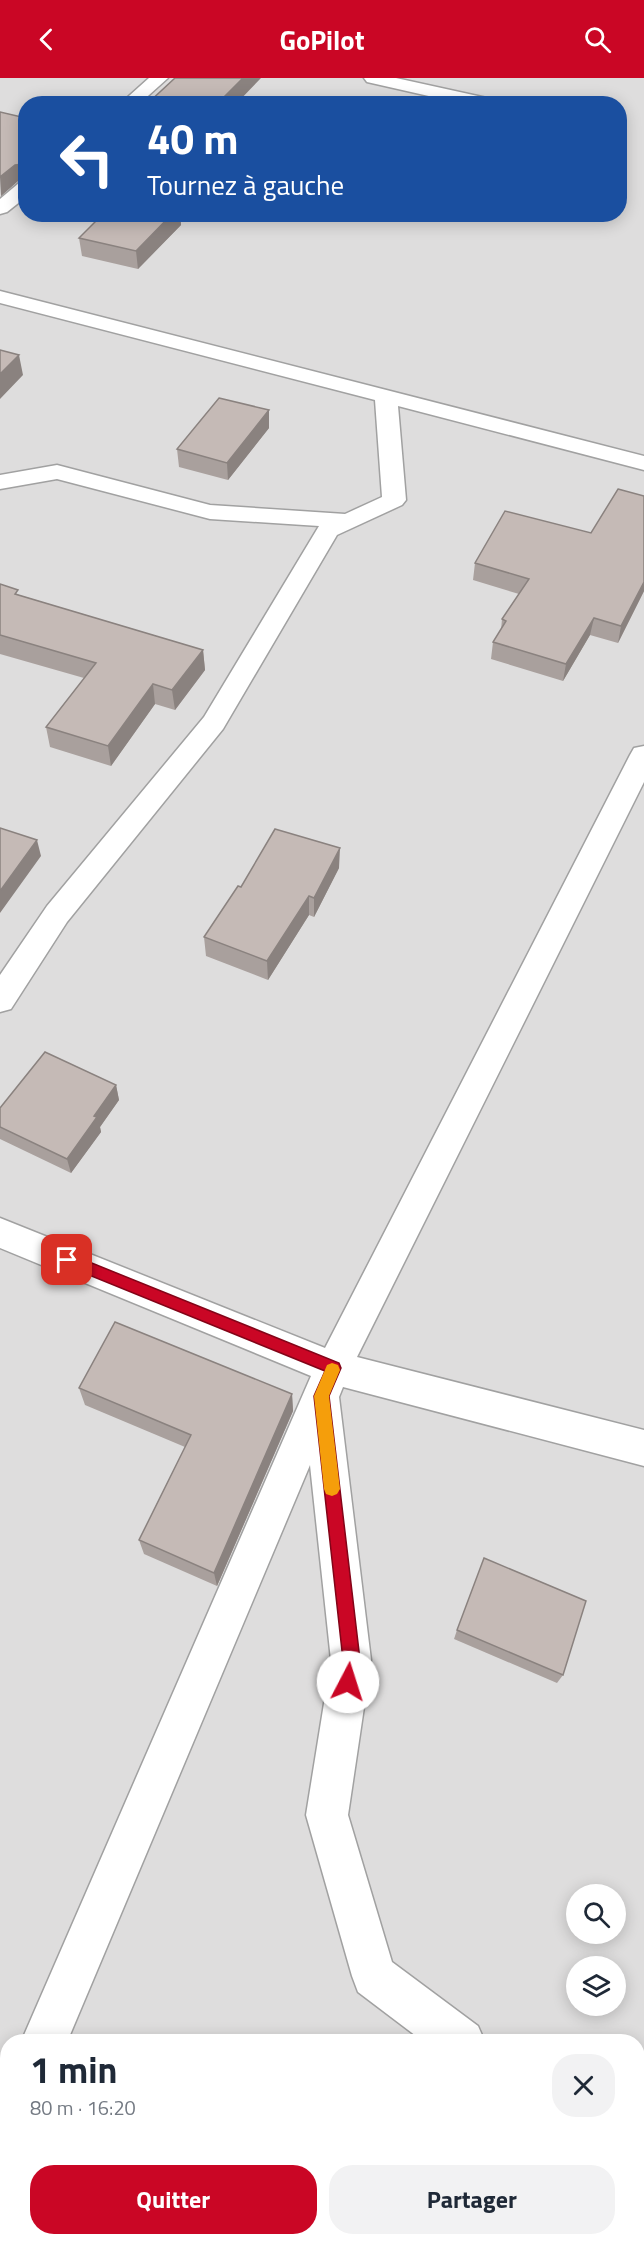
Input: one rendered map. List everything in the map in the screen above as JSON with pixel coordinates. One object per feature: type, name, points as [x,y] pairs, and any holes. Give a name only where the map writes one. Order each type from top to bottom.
[{"type":"street","points":[[138,96],[159,78]]},
{"type":"street","points":[[373,78],[454,96]]},
{"type":"street","points":[[0,208],[18,193]]},
{"type":"street","points":[[0,297],[644,463]]},
{"type":"street","points":[[0,1000],[57,914],[214,723],[328,530],[394,500],[386,397]]},
{"type":"street","points":[[0,482],[57,472],[210,512],[348,521]]},
{"type":"street","points":[[47,2034],[327,1382],[644,755]]},
{"type":"street","points":[[0,1233],[327,1382],[644,1448]]},
{"type":"street","points":[[327,1382],[351,1660],[327,1815],[375,1976],[451,2034]]},
{"type":"shaded area","points":[[0,78],[644,78],[644,2034],[0,2034]]},
{"type":"building","points":[[175,78],[243,78],[225,96],[156,96]]},
{"type":"building","points":[[0,112],[18,116],[18,165],[0,177]]},
{"type":"building","points":[[95,222],[164,222],[136,251],[79,238]]},
{"type":"building","points":[[0,350],[19,355],[0,374]]},
{"type":"building","points":[[219,398],[269,410],[227,463],[177,449]]},
{"type":"building","points":[[618,489],[644,496],[644,582],[621,626],[594,618],[566,664],[493,642],[506,621],[502,619],[529,579],[475,563],[505,511],[591,533]]},
{"type":"building","points":[[0,584],[18,590],[15,594],[203,650],[172,690],[153,684],[108,746],[46,727],[96,663],[0,635]]},
{"type":"building","points":[[0,828],[37,840],[0,891]]},
{"type":"building","points":[[275,829],[340,848],[314,898],[309,896],[267,961],[204,937],[238,886],[241,887]]},
{"type":"building","points":[[45,1052],[116,1085],[94,1116],[97,1117],[67,1159],[0,1127],[0,1108]]},
{"type":"building","points":[[115,1322],[292,1394],[214,1573],[139,1540],[191,1435],[79,1388]]},
{"type":"building","points":[[484,1558],[586,1601],[563,1675],[457,1630]]},
{"type":"slow traffic","points":[[332,1370],[321,1396],[332,1489]]},
{"type":"route","points":[[67,1260],[333,1368],[321,1396],[351,1660],[348,1682]]}]
